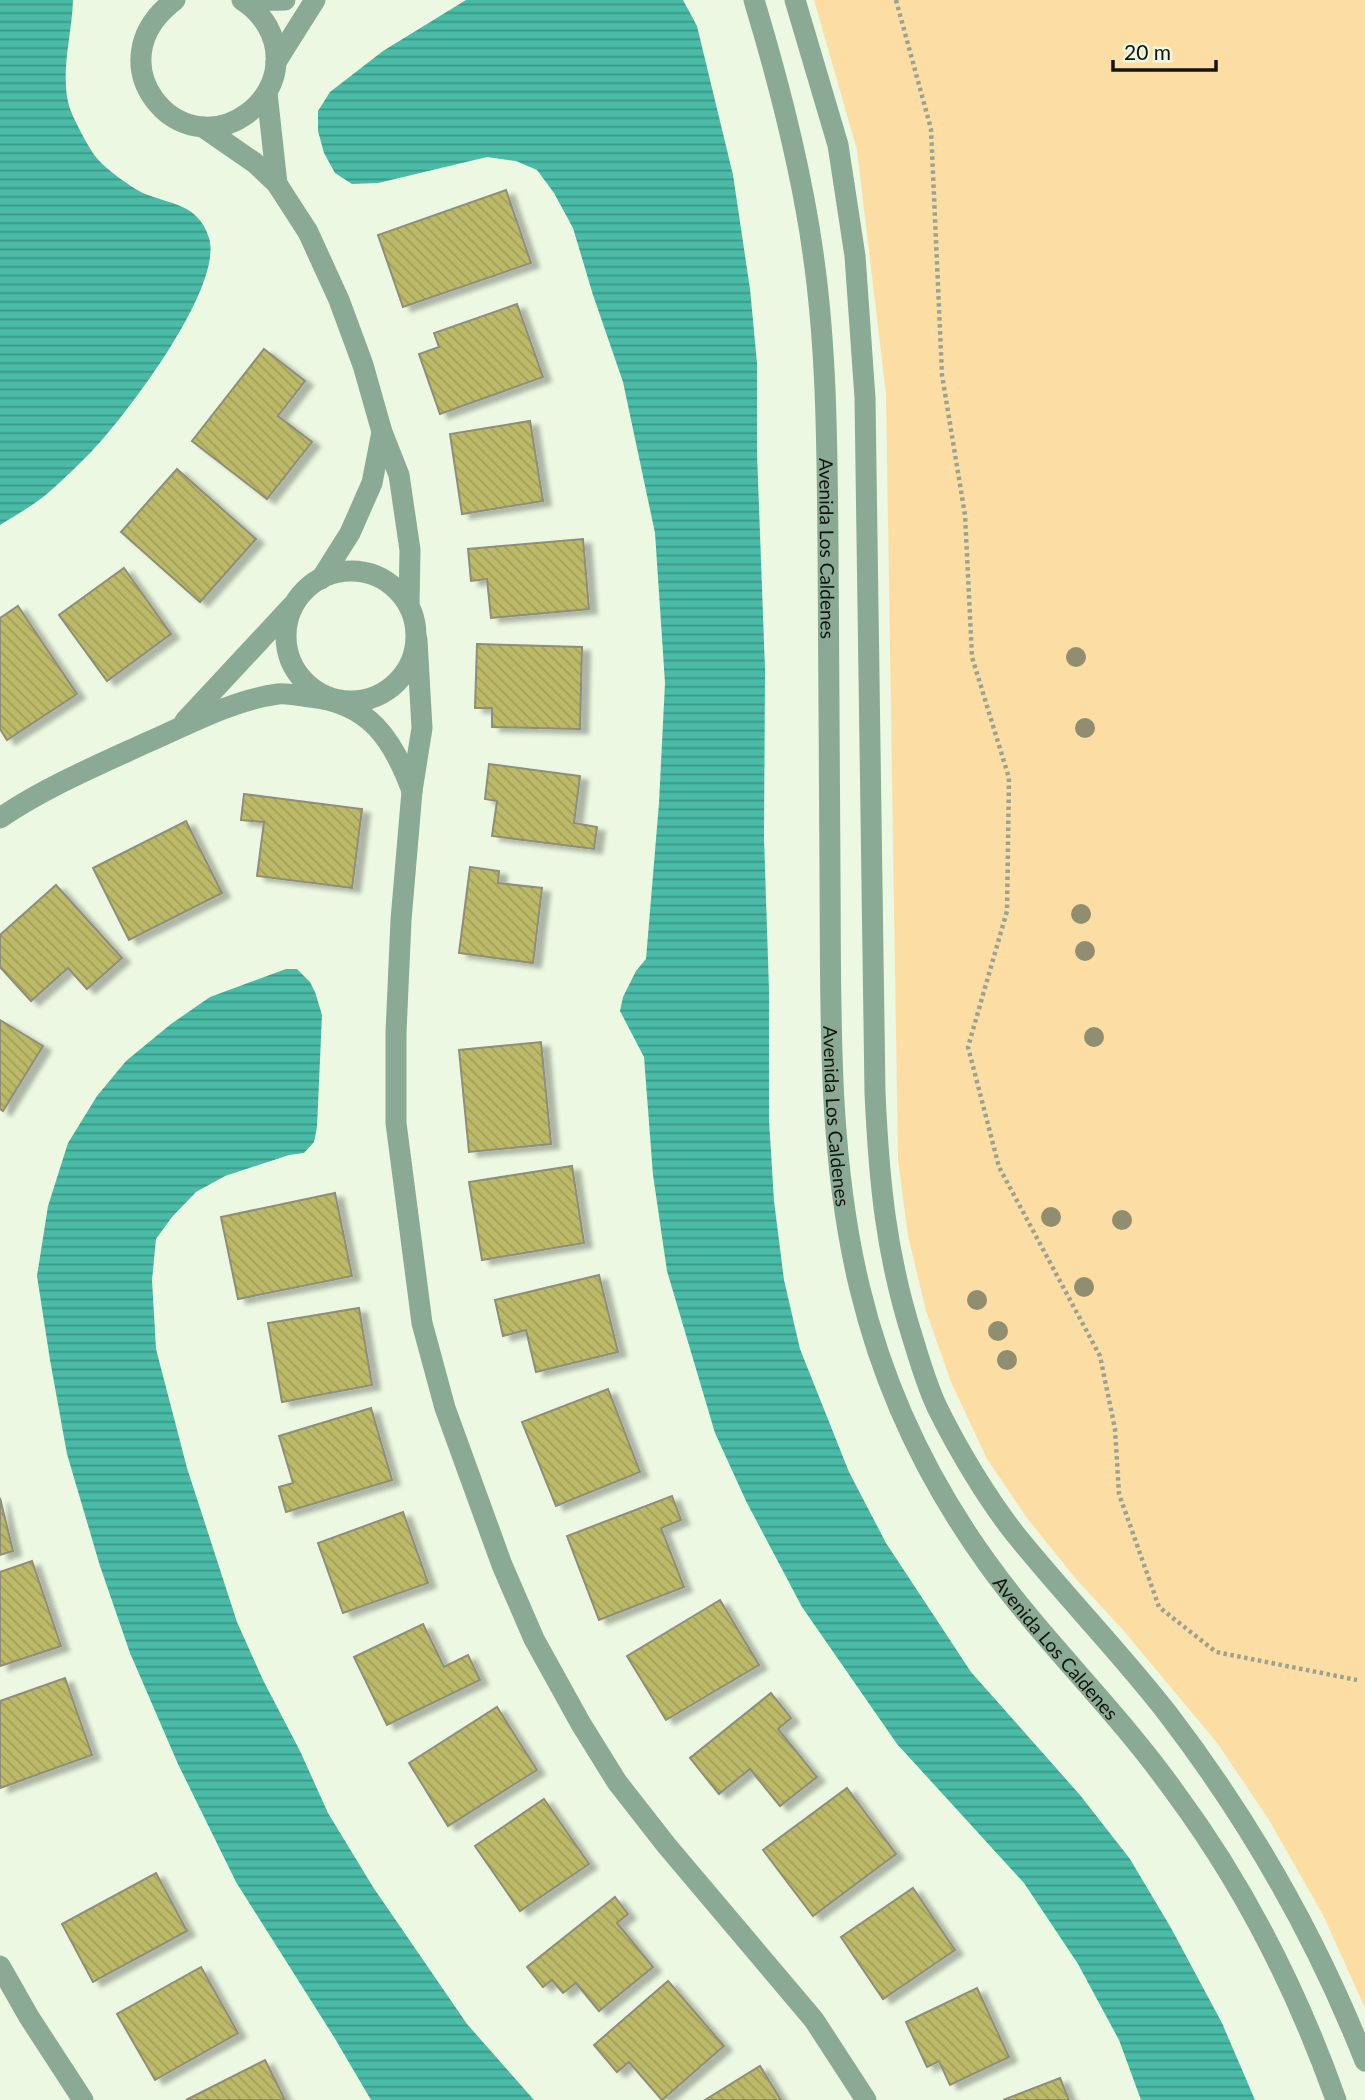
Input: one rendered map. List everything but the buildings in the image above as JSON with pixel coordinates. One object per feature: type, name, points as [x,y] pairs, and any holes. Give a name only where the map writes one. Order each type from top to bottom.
[{"type":"street","points":[[147,0],[149,25]]},
{"type":"street","points":[[175,0],[161,10],[149,25],[141,47],[140,69],[148,91],[162,110],[181,121],[203,127],[255,163],[277,184],[308,232],[339,300],[363,365],[382,432],[400,475],[410,550],[409,606]]},
{"type":"street","points":[[243,1],[285,0]]},
{"type":"street","points":[[276,62],[315,0]]},
{"type":"street","name":"Avenida Los Caldenes","points":[[754,0],[775,69],[797,162],[813,252],[822,334],[827,440],[831,956],[836,1150],[848,1236],[861,1295],[882,1365],[918,1451],[988,1564],[1074,1670],[1132,1735],[1177,1794],[1239,1887],[1297,2006],[1336,2100]]},
{"type":"street","name":"Avenida Los Caldenes","points":[[795,0],[838,145],[855,256],[865,398],[875,1093],[879,1178],[897,1290],[937,1407],[977,1477],[1014,1533],[1167,1713],[1230,1801],[1276,1875],[1342,2004],[1365,2062]]},
{"type":"street","points":[[203,127],[240,119],[255,108],[267,93],[273,78],[276,62],[268,27],[258,13],[243,1]]},
{"type":"street","points":[[267,93],[277,184]]},
{"type":"street","points":[[321,579],[350,533],[372,483],[382,432]]},
{"type":"street","points":[[176,730],[307,589],[321,579],[340,572],[360,572],[380,578],[397,589],[409,606],[416,622],[422,728],[412,791],[401,920],[396,1033],[396,1124],[422,1323],[445,1408],[502,1565],[534,1639],[581,1724],[617,1782],[700,1887],[814,2020],[866,2100]]},
{"type":"street","points":[[296,602],[288,620],[286,639],[289,659],[299,676],[313,690],[358,710],[380,731],[400,759],[412,791]]},
{"type":"street","points":[[0,818],[98,765],[233,706],[280,694],[351,702],[370,699],[388,690],[403,677],[413,659],[417,639]]},
{"type":"street","points":[[0,1966],[29,2017],[83,2100]]},
{"type":"path","points":[[896,0],[931,129],[942,375],[965,515],[972,657],[1009,778],[1007,911],[968,1047],[999,1167],[1100,1356],[1115,1429],[1119,1494],[1159,1607],[1216,1653],[1357,1680]]},
{"type":"shaded area","points":[[814,0],[1365,0],[1365,2008],[1323,1915],[1269,1820],[1218,1744],[1123,1630],[1076,1579],[1027,1518],[987,1459],[951,1382],[926,1311],[908,1236],[898,1160],[886,394],[857,150]]},
{"type":"water","points":[[0,0],[73,0],[66,80],[69,106],[81,132],[96,157],[118,177],[143,193],[182,207],[198,218],[209,238],[210,260],[202,287],[187,318],[126,411],[91,452],[54,488],[0,525]]},
{"type":"water","points":[[466,0],[683,0],[697,26],[733,175],[750,289],[757,363],[757,453],[765,669],[764,838],[769,990],[769,1120],[774,1201],[784,1280],[800,1349],[849,1472],[886,1543],[971,1672],[1080,1795],[1130,1859],[1222,2023],[1255,2100],[1141,2100],[1119,2040],[1078,1964],[1024,1883],[897,1744],[802,1607],[746,1501],[715,1433],[667,1271],[653,1175],[644,1057],[620,1011],[623,997],[636,971],[646,959],[659,803],[665,683],[655,533],[623,382],[573,228],[554,193],[537,170],[516,161],[487,157],[378,183],[352,184],[335,173],[324,153],[318,131],[318,111],[330,92],[383,51]]},
{"type":"water","points":[[286,969],[297,969],[310,982],[322,1015],[314,1142],[304,1153],[289,1155],[225,1176],[196,1192],[172,1217],[156,1239],[152,1280],[156,1349],[187,1468],[237,1622],[328,1813],[373,1887],[467,2024],[534,2100],[371,2100],[236,1882],[178,1764],[130,1653],[100,1566],[67,1454],[37,1276],[48,1206],[68,1143],[97,1096],[126,1061],[171,1024],[210,997]]}]
